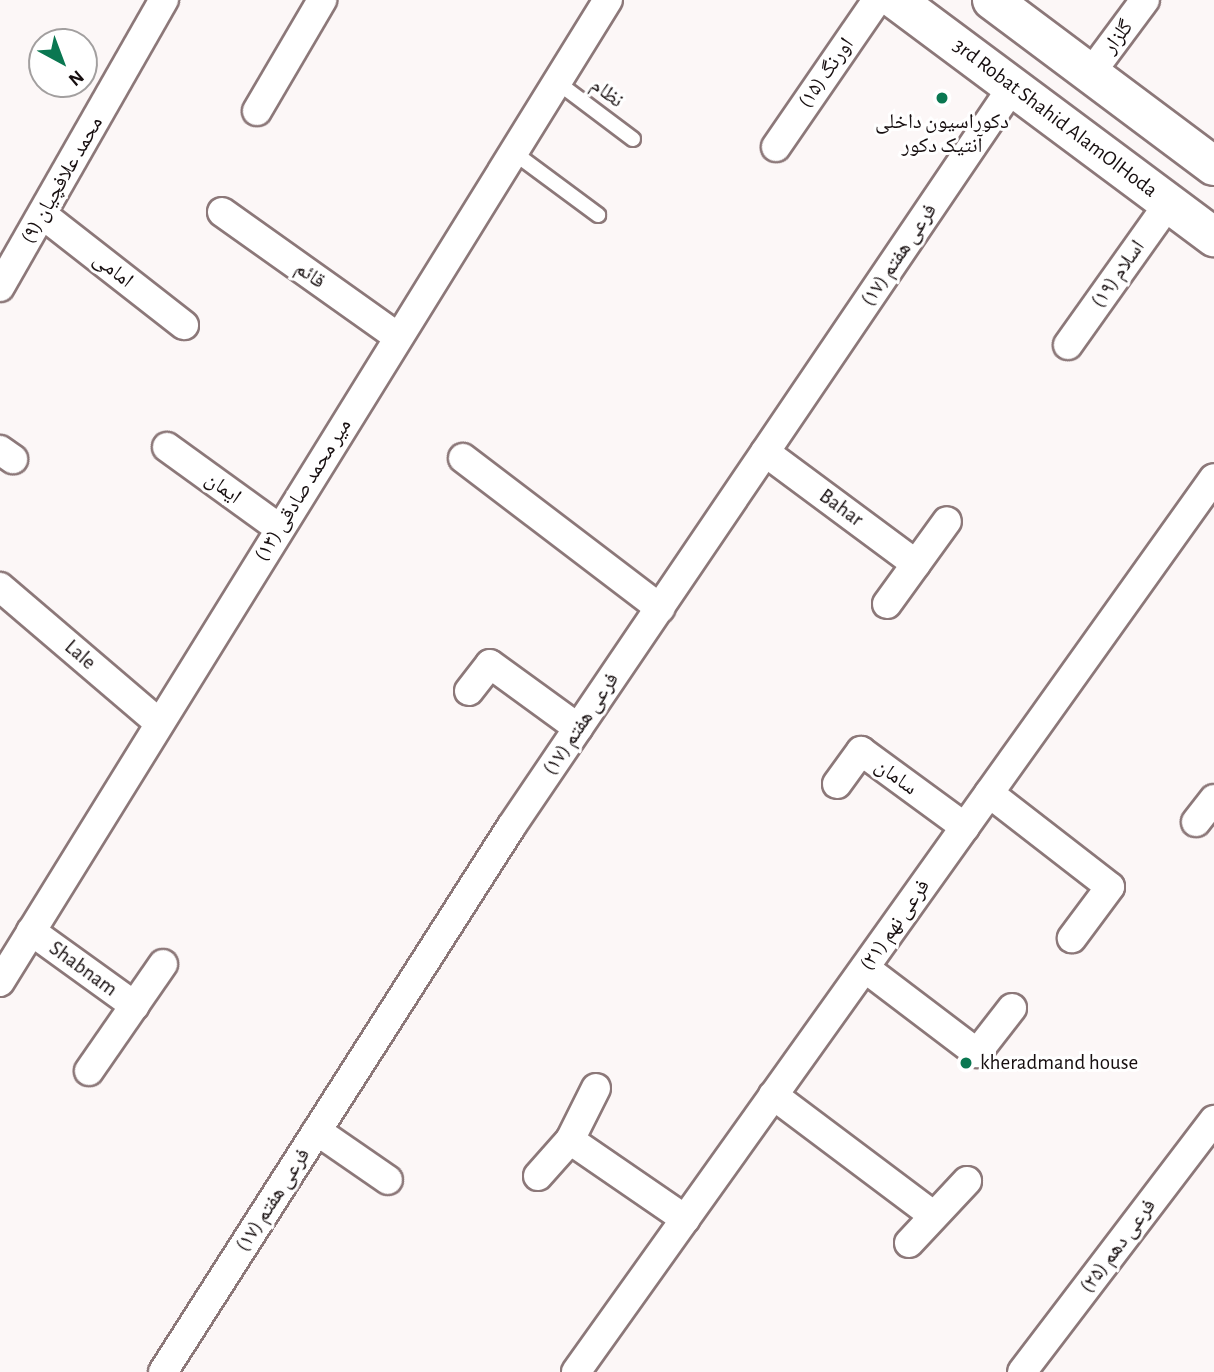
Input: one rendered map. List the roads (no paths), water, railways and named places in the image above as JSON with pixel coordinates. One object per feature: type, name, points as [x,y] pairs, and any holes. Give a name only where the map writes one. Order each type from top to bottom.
[{"type":"main road","name":"3rd Robat Shahid AlamOlHoda","points":[[896,0],[1214,237]]},
{"type":"main road","points":[[992,0],[1214,166]]},
{"type":"street","name":"محمد علافچیان (۹)","points":[[0,288],[164,0]]},
{"type":"street","points":[[257,111],[322,0]]},
{"type":"street","name":"میر محمد صادقی (۱۳)","points":[[0,982],[608,0]]},
{"type":"street","name":"اورنگ (۱۵)","points":[[776,146],[877,0]]},
{"type":"street","name":"گلزار","points":[[1090,74],[1145,0]]},
{"type":"street","name":"فرعی هفتم (۱۷)","points":[[163,1372],[578,728],[1013,86]]},
{"type":"street","name":"اسلام (۱۹)","points":[[1068,345],[1169,203]]},
{"type":"street","name":"قائم","points":[[222,212],[398,337]]},
{"type":"street","name":"امامی","points":[[43,215],[184,325]]},
{"type":"street","name":"ایمان","points":[[167,447],[279,528]]},
{"type":"street","name":"Bahar","points":[[765,452],[916,564]]},
{"type":"street","points":[[463,458],[660,608]]},
{"type":"street","name":"فرعی نهم (۲۱)","points":[[582,1370],[685,1219],[1214,478]]},
{"type":"street","points":[[887,604],[947,521]]},
{"type":"street","name":"Lale","points":[[0,587],[159,723]]},
{"type":"street","points":[[469,691],[490,664],[578,728]]},
{"type":"street","name":"سامان","points":[[837,784],[861,751],[965,827]]},
{"type":"street","points":[[989,793],[1110,887],[1072,938]]},
{"type":"street","points":[[1196,822],[1214,799]]},
{"type":"street","name":"Shabnam","points":[[31,931],[135,1006]]},
{"type":"street","points":[[89,1071],[163,964]]},
{"type":"street","points":[[865,968],[977,1053],[1012,1008]]},
{"type":"street","points":[[538,1176],[570,1140],[596,1088]]},
{"type":"street","points":[[774,1095],[934,1216]]},
{"type":"street","name":"فرعی دهم (۲۵)","points":[[1022,1372],[1214,1120]]},
{"type":"street","points":[[317,1131],[388,1180]]},
{"type":"street","points":[[570,1140],[685,1219]]},
{"type":"street","points":[[909,1242],[967,1181]]},
{"type":"lane","name":"نظام","points":[[557,82],[633,139]]},
{"type":"lane","points":[[513,152],[598,215]]},
{"type":"place","name":"دکوراسیون داخلی آنتیک دکور","points":[[942,98]]},
{"type":"place","name":"kheradmand house","points":[[966,1063]]}]
